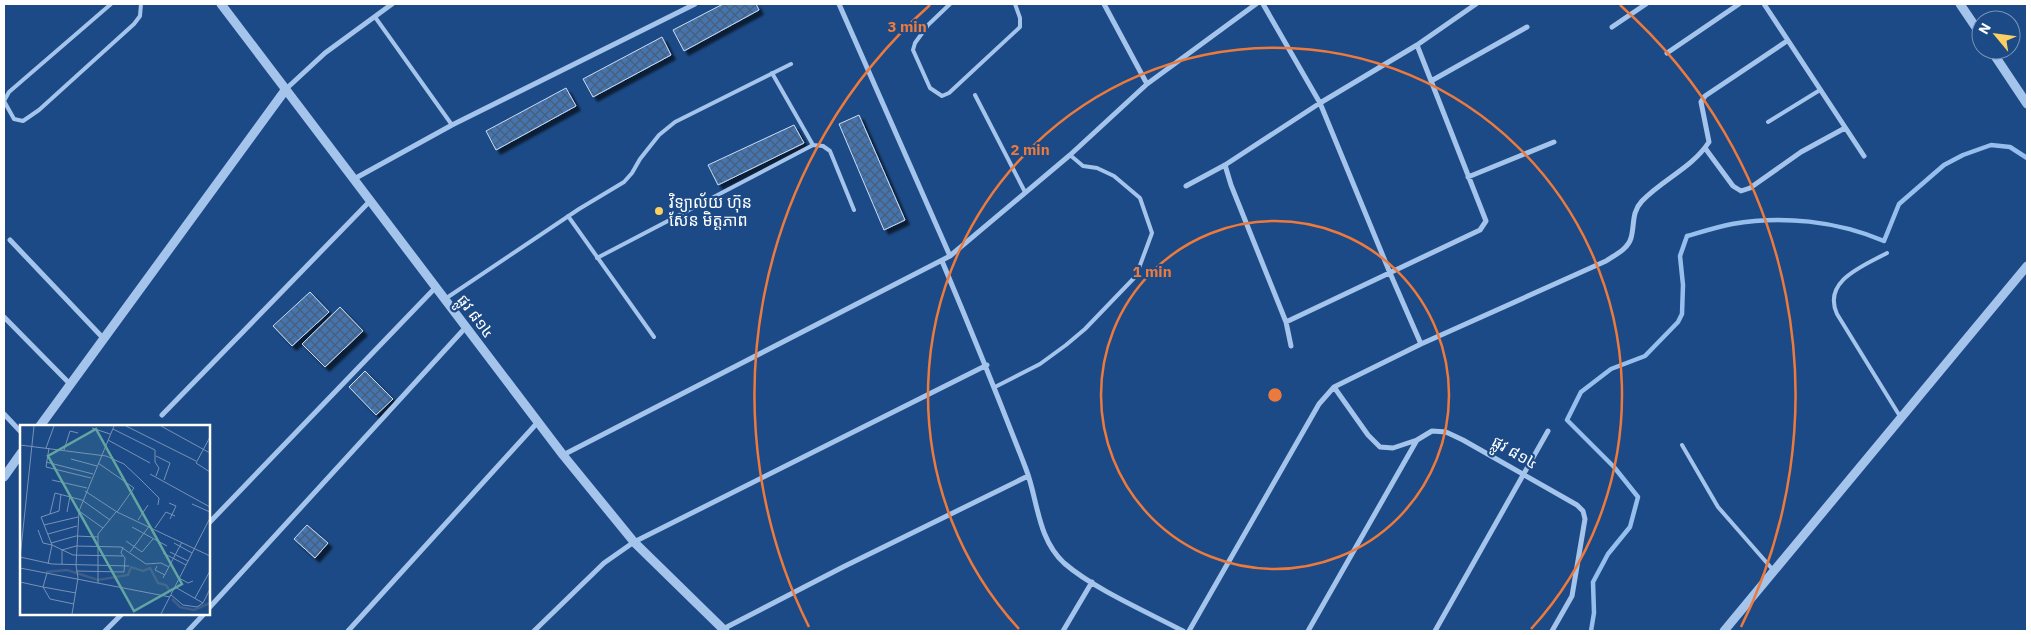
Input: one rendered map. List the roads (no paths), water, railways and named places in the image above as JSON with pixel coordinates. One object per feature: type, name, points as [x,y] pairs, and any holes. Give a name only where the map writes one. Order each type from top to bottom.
[{"type":"street","name":"ផ្លូវ ៨១៤","points":[[221,4],[563,455],[634,542],[724,630]]},
{"type":"street","points":[[41,425],[286,89],[325,53],[392,4]]},
{"type":"street","points":[[354,179],[452,126],[695,4]]},
{"type":"street","points":[[839,4],[950,256]]},
{"type":"street","points":[[1104,4],[1147,84]]},
{"type":"street","points":[[563,455],[950,256],[1070,155],[1147,84],[1256,4]]},
{"type":"street","points":[[1263,4],[1320,103],[1421,344]]},
{"type":"street","points":[[1186,186],[1226,165],[1320,103],[1417,45],[1476,4]]},
{"type":"street","points":[[1612,27],[1646,4]]},
{"type":"street","points":[[1668,53],[1739,4]]},
{"type":"street","points":[[1764,4],[1864,156]]},
{"type":"street","points":[[1960,4],[1971,21]]},
{"type":"street","points":[[1431,81],[1527,26]]},
{"type":"street","points":[[1189,631],[1319,404],[1334,387],[1421,344],[1559,284],[1612,257],[1624,248],[1631,238],[1634,213],[1642,201],[1695,160],[1709,142],[1701,102],[1705,96],[1787,41]]},
{"type":"street","points":[[1286,322],[1480,230],[1486,221],[1417,45]]},
{"type":"street","points":[[1999,60],[2023,90],[2027,104]]},
{"type":"street","points":[[1705,148],[1733,186],[1741,191],[1750,188],[1800,152],[1845,128]]},
{"type":"street","points":[[1468,177],[1554,142]]},
{"type":"street","points":[[1226,165],[1231,185],[1286,322],[1291,346]]},
{"type":"street","points":[[162,415],[370,201]]},
{"type":"street","points":[[10,240],[104,339]]},
{"type":"street","points":[[942,261],[987,365],[1028,476],[1039,519],[1048,541],[1063,562],[1092,582],[1182,631]]},
{"type":"street","points":[[1724,631],[2027,266]]},
{"type":"street","points":[[210,522],[436,287]]},
{"type":"street","points":[[4,317],[70,384]]},
{"type":"street","points":[[210,607],[466,327]]},
{"type":"street","points":[[534,631],[604,562],[634,542],[987,365]]},
{"type":"street","name":"ផ្លូវ ៨១៤","points":[[1334,387],[1368,435],[1380,447],[1393,448],[1417,440],[1432,431],[1446,432],[1577,505],[1583,511],[1585,519],[1572,596],[1552,631]]},
{"type":"street","points":[[4,414],[20,431]]},
{"type":"street","points":[[348,631],[538,422]]},
{"type":"street","points":[[1435,631],[1548,430]]},
{"type":"street","points":[[1308,631],[1417,440]]},
{"type":"street","points":[[4,477],[20,454]]},
{"type":"street","points":[[724,630],[843,567],[1028,476]]},
{"type":"street","points":[[1063,631],[1092,582]]},
{"type":"street","points":[[105,631],[121,615]]},
{"type":"street","points":[[188,631],[203,615]]},
{"type":"lane","points":[[111,4],[9,92],[4,101],[14,118],[22,121],[39,110],[83,71],[134,24],[140,16],[141,4]]},
{"type":"lane","points":[[950,4],[928,24],[915,43],[913,50],[930,88],[942,96],[949,93],[1020,27],[1020,18],[1015,4]]},
{"type":"lane","points":[[375,16],[452,126]]},
{"type":"lane","points":[[445,299],[568,216],[624,182],[659,135],[675,122],[791,64]]},
{"type":"lane","points":[[772,73],[813,145]]},
{"type":"lane","points":[[1768,122],[1820,90]]},
{"type":"lane","points":[[975,95],[1025,192]]},
{"type":"lane","points":[[597,258],[813,145],[823,146],[830,152],[854,210]]},
{"type":"lane","points":[[995,387],[1040,364],[1085,329],[1136,276],[1152,233],[1140,198],[1114,176],[1096,168],[1083,166],[1070,155]]},
{"type":"lane","points":[[568,216],[654,337]]},
{"type":"lane","points":[[1887,253],[1842,280],[1833,294],[1832,304],[1901,418]]},
{"type":"lane","points":[[1682,445],[1718,507],[1774,571]]},
{"type":"waterway","points":[[1591,631],[1594,613],[1593,582],[1608,554],[1630,527],[1638,497],[1614,467],[1567,420],[1581,392],[1611,369],[1645,356],[1678,322],[1682,314],[1683,285],[1680,256],[1687,236],[1751,221],[1790,220],[1828,224],[1884,241],[1899,204],[1944,165],[1963,155],[1991,145],[2010,147],[2027,158]]},
{"type":"place","name":"វិទ្យាល័យ ហ៊ុន សែន មិត្តភាព","points":[[659,211]]}]
